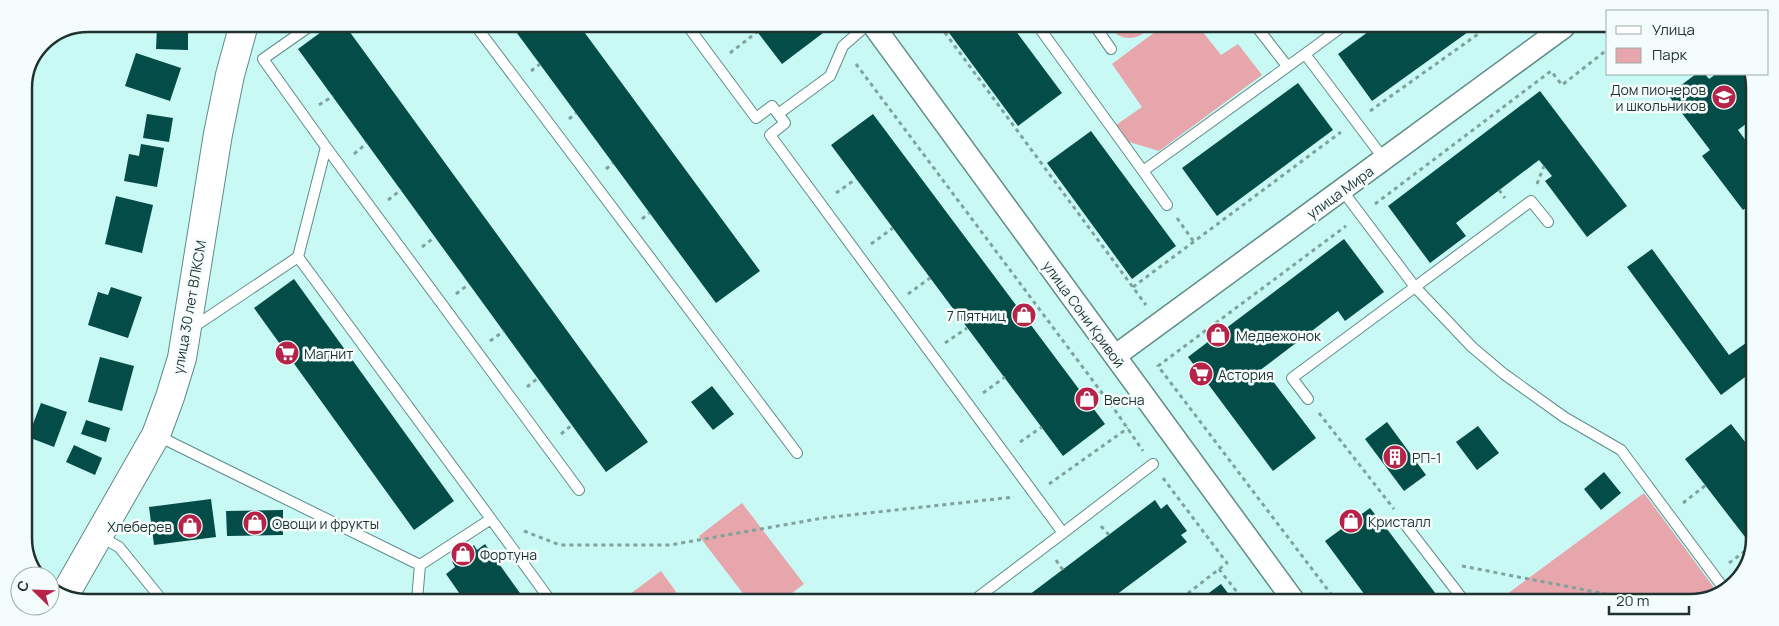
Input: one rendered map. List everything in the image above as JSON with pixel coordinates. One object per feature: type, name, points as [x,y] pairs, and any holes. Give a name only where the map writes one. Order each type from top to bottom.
[{"type":"main road","name":"улица 30 лет ВЛКСМ","points":[[68,590],[156,435],[170,397],[182,358],[218,134],[230,75],[242,32]]},
{"type":"street","name":"улица Сони Кривой","points":[[878,32],[1289,594]]},
{"type":"street","name":"улица Мира","points":[[1114,356],[1384,159],[1552,32]]},
{"type":"lane","points":[[302,32],[263,59],[579,490]]},
{"type":"lane","points":[[481,32],[797,453]]},
{"type":"lane","points":[[692,32],[756,118],[772,106],[785,123],[770,135],[1063,533]]},
{"type":"lane","points":[[778,114],[830,76],[843,46],[859,32]]},
{"type":"lane","points":[[1042,32],[1167,205]]},
{"type":"lane","points":[[1099,32],[1112,49]]},
{"type":"lane","points":[[1261,32],[1287,66]]},
{"type":"lane","points":[[1143,171],[1335,32]]},
{"type":"lane","points":[[1305,54],[1384,159]]},
{"type":"lane","points":[[186,332],[298,257],[326,147]]},
{"type":"lane","points":[[1342,190],[1416,287],[1472,347],[1504,374],[1564,417],[1621,450],[1721,585]]},
{"type":"lane","points":[[1308,399],[1292,378],[1531,201],[1548,222]]},
{"type":"lane","points":[[298,257],[546,594]]},
{"type":"lane","points":[[156,435],[420,565]]},
{"type":"lane","points":[[982,594],[1153,464]]},
{"type":"lane","points":[[420,565],[491,519]]},
{"type":"lane","points":[[1404,523],[1459,594]]},
{"type":"lane","points":[[99,536],[119,547],[157,594]]},
{"type":"lane","points":[[417,594],[420,565]]},
{"type":"path","points":[[716,64],[757,32]]},
{"type":"path","points":[[832,32],[1228,562],[1187,594]]},
{"type":"path","points":[[944,32],[1159,323]]},
{"type":"path","points":[[1133,287],[1481,32]]},
{"type":"path","points":[[1331,594],[1158,366],[1551,71],[1562,85],[1606,51]]},
{"type":"path","points":[[821,204],[856,178]]},
{"type":"path","points":[[1167,205],[1194,242]]},
{"type":"path","points":[[858,254],[893,228]]},
{"type":"path","points":[[895,303],[930,278]]},
{"type":"path","points":[[1024,315],[1036,305]]},
{"type":"path","points":[[931,353],[967,328]]},
{"type":"path","points":[[968,403],[1005,378]]},
{"type":"path","points":[[1308,399],[1404,523]]},
{"type":"path","points":[[1004,452],[1042,427]]},
{"type":"path","points":[[491,519],[560,545],[670,544],[823,518],[1035,495],[1128,428]]},
{"type":"path","points":[[1669,514],[1706,485]]},
{"type":"path","points":[[1714,575],[1744,552]]},
{"type":"path","points":[[1434,561],[1605,594]]},
{"type":"path","points":[[1220,569],[1239,594]]},
{"type":"green space","points":[[1114,32],[1145,32],[1130,38]]},
{"type":"green space","points":[[1155,32],[1203,32],[1221,55],[1238,44],[1262,75],[1159,151],[1129,142],[1116,125],[1142,107],[1112,64]]},
{"type":"green space","points":[[1644,493],[1714,588],[1690,594],[1507,594]]},
{"type":"green space","points":[[742,503],[804,584],[791,594],[743,594],[699,536]]},
{"type":"green space","points":[[661,571],[678,594],[630,594]]},
{"type":"building","points":[[157,32],[188,32],[188,50],[156,49]]},
{"type":"building","points":[[321,32],[350,32],[648,442],[606,472],[298,49]]},
{"type":"building","points":[[516,32],[584,32],[760,271],[716,303]]},
{"type":"building","points":[[757,32],[822,32],[823,33],[782,64]]},
{"type":"building","points":[[948,32],[1016,32],[1062,93],[1018,126]]},
{"type":"building","points":[[1368,32],[1468,32],[1372,101],[1338,54]]},
{"type":"building","points":[[136,53],[181,68],[170,101],[125,86]]},
{"type":"building","points":[[1695,75],[1706,75],[1709,79],[1715,75],[1744,75],[1746,124],[1738,130],[1746,141],[1746,208],[1743,210],[1702,156],[1710,150],[1668,95]]},
{"type":"building","points":[[1298,83],[1333,130],[1217,216],[1182,168]]},
{"type":"building","points":[[1540,91],[1627,206],[1587,237],[1545,181],[1552,176],[1539,160],[1456,223],[1466,236],[1430,263],[1388,206]]},
{"type":"building","points":[[147,114],[173,118],[169,142],[143,138]]},
{"type":"building","points":[[873,114],[1105,424],[1063,456],[831,145]]},
{"type":"building","points":[[1091,131],[1176,246],[1132,279],[1047,163]]},
{"type":"building","points":[[141,144],[164,148],[157,187],[124,181],[129,154],[139,156]]},
{"type":"building","points":[[116,196],[153,205],[142,253],[105,244]]},
{"type":"building","points":[[1344,239],[1384,292],[1345,321],[1338,311],[1259,371],[1268,383],[1272,380],[1316,438],[1273,471],[1188,357]]},
{"type":"building","points":[[1652,249],[1729,355],[1746,343],[1746,376],[1721,395],[1627,267]]},
{"type":"building","points":[[294,279],[454,501],[414,530],[254,308]]},
{"type":"building","points":[[111,287],[142,297],[128,338],[88,325],[98,292],[108,295]]},
{"type":"building","points":[[100,357],[134,366],[122,411],[88,402]]},
{"type":"building","points":[[712,386],[734,414],[713,430],[691,402]]},
{"type":"building","points":[[41,403],[67,412],[54,447],[33,439],[33,425]]},
{"type":"building","points":[[86,420],[110,428],[106,442],[81,434]]},
{"type":"building","name":"РП-1","points":[[1387,422],[1426,475],[1404,491],[1365,439]]},
{"type":"building","points":[[1731,424],[1746,443],[1746,538],[1685,459]]},
{"type":"building","points":[[1478,426],[1499,453],[1477,470],[1456,442]]},
{"type":"building","points":[[74,445],[102,458],[95,475],[66,462]]},
{"type":"building","points":[[1604,472],[1621,493],[1601,510],[1584,489]]},
{"type":"building","points":[[211,499],[216,537],[154,545],[149,507]]},
{"type":"building","points":[[1155,500],[1161,509],[1167,504],[1187,531],[1181,535],[1187,542],[1117,594],[1030,594]]},
{"type":"building","points":[[1370,508],[1436,594],[1364,594],[1325,541]]},
{"type":"building","name":"Овощи и фрукты","points":[[283,510],[283,535],[227,536],[226,511]]},
{"type":"building","points":[[485,544],[521,594],[460,594],[446,574],[455,567],[452,561],[474,545],[477,550]]},
{"type":"building","points":[[1221,584],[1229,594],[1207,594]]},
{"type":"place","name":"Дом пионеров и школьников","points":[[1724,97]]},
{"type":"place","name":"7 Пятниц","points":[[1024,315]]},
{"type":"place","name":"Медвежонок","points":[[1218,335]]},
{"type":"place","name":"Магнит","points":[[287,353]]},
{"type":"place","name":"Астория","points":[[1201,374]]},
{"type":"place","name":"Весна","points":[[1087,399]]},
{"type":"place","name":"РП-1","points":[[1395,457]]},
{"type":"place","name":"Кристалл","points":[[1351,521]]},
{"type":"place","name":"Овощи и фрукты","points":[[255,523]]},
{"type":"place","name":"Хлеберев","points":[[190,526]]},
{"type":"place","name":"Фортуна","points":[[463,554]]}]
